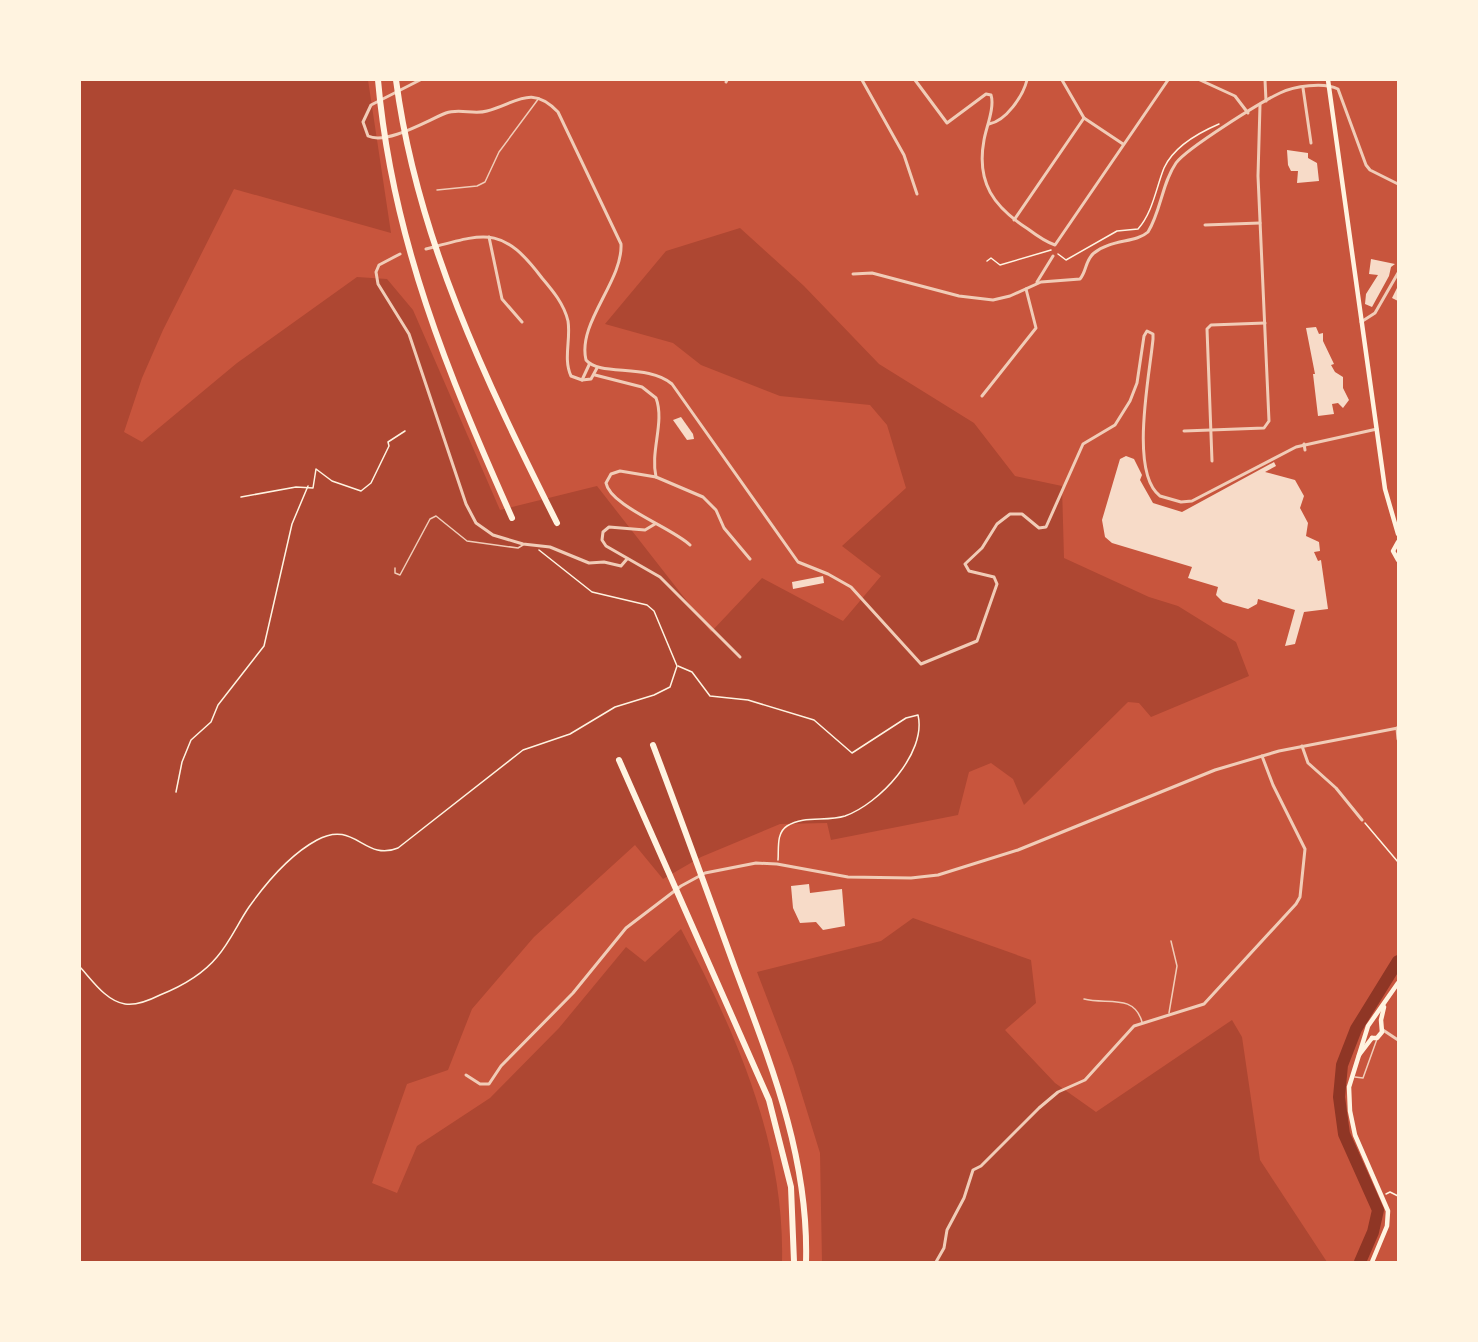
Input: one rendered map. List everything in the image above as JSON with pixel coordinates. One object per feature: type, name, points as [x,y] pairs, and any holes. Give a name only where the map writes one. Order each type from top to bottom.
[{"type":"highway","points":[[378,80],[388,157],[405,235],[429,319],[512,518]]},
{"type":"highway","points":[[396,80],[413,171],[445,279],[492,392],[557,524]]},
{"type":"highway","points":[[653,745],[763,1042],[796,1147],[807,1233],[806,1263]]},
{"type":"highway","points":[[619,760],[742,1034],[768,1100],[786,1161],[794,1221],[795,1263]]},
{"type":"main road","points":[[1329,82],[1385,489],[1398,534]]},
{"type":"main road","points":[[1398,542],[1393,551],[1398,560]]},
{"type":"main road","points":[[1372,1263],[1389,1218],[1383,1196],[1365,1160],[1352,1124],[1348,1097],[1351,1077],[1367,1032],[1398,983]]},
{"type":"main road","points":[[1358,1058],[1382,1027],[1386,1002]]},
{"type":"main road","points":[[1371,1023],[1382,1027]]},
{"type":"main road","points":[[1367,1032],[1376,1037]]},
{"type":"street","points":[[420,80],[372,105],[363,122],[369,136],[384,138],[449,112],[483,112],[528,96],[539,98],[552,106],[564,120],[621,244],[618,262],[588,337],[585,355],[589,364],[597,368],[644,371],[660,376],[672,384],[798,562],[828,574],[851,587],[921,664],[977,641],[996,581],[990,576],[967,570],[965,564],[982,548],[998,524],[1010,514],[1022,514],[1039,528],[1046,527],[1083,444],[1115,425],[1130,401],[1137,382],[1144,336],[1147,331],[1153,334],[1153,339],[1143,452],[1148,477],[1156,493],[1181,502],[1192,501],[1304,444],[1377,429]]},
{"type":"street","points":[[862,80],[904,155],[917,194]]},
{"type":"street","points":[[915,80],[947,123],[986,94],[992,95],[982,154],[984,176],[996,203],[1014,220],[1052,245],[1058,244],[1168,80]]},
{"type":"street","points":[[988,124],[997,122],[1013,105],[1027,80]]},
{"type":"street","points":[[1062,80],[1084,118],[1123,144]]},
{"type":"street","points":[[1200,80],[1235,96],[1248,113]]},
{"type":"street","points":[[1265,80],[1266,101]]},
{"type":"street","points":[[853,273],[872,273],[959,296],[993,300],[1026,289],[1036,283],[1080,279],[1088,261],[1096,251],[1113,242],[1145,235],[1152,226],[1178,160],[1280,93],[1329,82],[1338,89],[1366,165],[1370,170],[1398,184]]},
{"type":"street","points":[[1303,88],[1311,143]]},
{"type":"street","points":[[1184,431],[1264,428],[1269,422],[1260,223],[1258,136],[1260,105]]},
{"type":"street","points":[[1014,220],[1084,118]]},
{"type":"street","points":[[1205,225],[1260,223]]},
{"type":"street","points":[[489,237],[502,299],[522,322]]},
{"type":"street","points":[[426,249],[489,237],[513,244],[560,301],[568,320],[569,373],[574,378],[582,380],[595,375],[642,387],[656,398],[658,411],[654,451],[656,477]]},
{"type":"street","points":[[400,254],[379,266],[376,272],[378,284],[409,334],[466,504],[482,530],[523,544],[550,547],[589,563],[604,562],[621,566],[627,559]]},
{"type":"street","points":[[1036,283],[1053,256]]},
{"type":"street","points":[[1361,322],[1375,313],[1398,273]]},
{"type":"street","points":[[982,396],[1036,328],[1026,289]]},
{"type":"street","points":[[1212,461],[1206,330],[1211,325],[1265,323]]},
{"type":"street","points":[[582,380],[589,364]]},
{"type":"street","points":[[595,375],[597,368]]},
{"type":"street","points":[[1304,444],[1305,450]]},
{"type":"street","points":[[690,545],[682,537],[655,524],[610,493],[606,483],[615,471],[656,477],[703,497],[716,510],[724,528],[750,558]]},
{"type":"street","points":[[655,524],[645,530],[614,527],[603,532],[603,543],[660,577],[740,657]]},
{"type":"street","points":[[466,1075],[480,1084],[489,1084],[501,1066],[573,993],[626,928],[681,886],[712,872],[756,863],[777,864],[848,877],[911,879],[938,875],[1018,850],[1215,770],[1262,756],[1398,728],[1398,739]]},
{"type":"street","points":[[1302,746],[1308,764],[1336,788],[1362,820]]},
{"type":"street","points":[[936,1263],[944,1248],[947,1230],[964,1198],[973,1170],[981,1166],[1058,1092],[1085,1080],[1131,1029],[1142,1022],[1203,1004],[1296,904],[1300,897],[1305,849],[1273,785],[1262,756]]},
{"type":"street","points":[[1382,1027],[1391,1037]]},
{"type":"street","points":[[1376,1037],[1391,1037],[1398,1040]]},
{"type":"lane","points":[[437,190],[477,186],[485,182],[499,152],[539,98]]},
{"type":"lane","points":[[395,568],[395,573],[400,574],[430,519],[436,516],[467,541],[518,548],[523,544]]},
{"type":"lane","points":[[1169,1015],[1177,966],[1171,941]]},
{"type":"lane","points":[[1084,999],[1127,1003],[1137,1009],[1142,1022]]},
{"type":"lane","points":[[1351,1077],[1363,1078],[1377,1045],[1376,1037]]},
{"type":"path","points":[[987,261],[991,258],[1000,265],[1049,250],[1066,260],[1117,231],[1138,229],[1152,203],[1166,165],[1176,151],[1183,144],[1226,120]]},
{"type":"path","points":[[241,497],[308,486],[313,488],[316,469],[332,481],[361,490],[371,483],[388,442],[405,431]]},
{"type":"path","points":[[176,792],[182,762],[191,740],[211,722],[218,705],[264,646],[292,524],[308,486]]},
{"type":"path","points":[[80,967],[107,996],[125,1004],[143,1002],[180,987],[216,958],[250,906],[294,857],[318,839],[344,835],[363,842],[377,852],[386,853],[398,848],[523,750],[570,734],[615,707],[666,691],[674,680],[677,666],[654,611],[647,604],[592,592],[542,555],[536,545]]},
{"type":"path","points":[[677,666],[692,672],[710,696],[748,700],[814,720],[852,753],[906,718],[918,715],[921,726],[914,751],[892,781],[856,811],[824,821],[804,820],[785,826],[779,837],[777,864]]},
{"type":"path","points":[[1362,820],[1398,862]]},
{"type":"path","points":[[1383,1196],[1389,1192],[1398,1196]]},
{"type":"shaded area","points":[[80,80],[368,80],[391,233],[234,189],[163,330],[142,378],[124,432],[142,442],[237,363],[357,277],[387,279],[413,310],[500,510],[597,486],[711,632],[762,578],[843,621],[881,576],[842,546],[906,488],[887,425],[870,405],[780,396],[701,365],[673,343],[605,324],[666,251],[740,228],[804,286],[879,364],[974,423],[1015,476],[1062,486],[1064,558],[1149,597],[1178,606],[1236,642],[1249,676],[1151,717],[1139,703],[1128,702],[1024,805],[1013,779],[991,763],[969,772],[958,815],[831,840],[827,823],[780,824],[701,857],[663,879],[635,845],[534,937],[472,1009],[448,1070],[407,1084],[372,1183],[397,1193],[417,1146],[490,1098],[559,1028],[626,947],[645,962],[681,929],[738,1049],[766,1132],[781,1218],[782,1262],[80,1262]]},
{"type":"shaded area","points":[[913,918],[1031,960],[1036,1003],[1005,1030],[1055,1083],[1096,1112],[1232,1020],[1242,1037],[1260,1160],[1327,1262],[822,1262],[820,1153],[793,1066],[757,972],[881,941]]},
{"type":"building","points":[[1287,150],[1308,153],[1308,158],[1317,163],[1319,181],[1297,183],[1298,171],[1291,171],[1288,165]]},
{"type":"building","points":[[1371,259],[1395,264],[1391,267],[1389,276],[1372,307],[1365,304],[1366,294],[1378,275],[1369,274]]},
{"type":"building","points":[[1398,286],[1398,301],[1392,298]]},
{"type":"building","points":[[1316,327],[1319,334],[1323,333],[1323,341],[1334,364],[1331,365],[1335,372],[1343,377],[1343,388],[1349,400],[1343,408],[1338,403],[1332,404],[1334,414],[1318,416],[1313,374],[1315,374],[1306,328]]},
{"type":"building","points":[[681,417],[694,439],[687,440],[673,420]]},
{"type":"building","points":[[1126,456],[1134,459],[1142,475],[1140,480],[1153,503],[1182,512],[1274,462],[1276,466],[1265,472],[1295,480],[1304,496],[1300,508],[1308,523],[1306,536],[1319,542],[1320,551],[1314,552],[1318,561],[1321,560],[1328,609],[1304,612],[1295,644],[1285,646],[1295,610],[1258,599],[1257,604],[1248,609],[1223,602],[1216,595],[1218,587],[1188,578],[1192,567],[1112,543],[1105,537],[1102,520],[1120,459]]},
{"type":"building","points":[[823,576],[824,583],[793,589],[792,582]]},
{"type":"building","points":[[809,884],[810,893],[842,889],[845,926],[823,930],[816,922],[800,923],[793,908],[791,886]]},
{"type":"waterway","points":[[1360,1262],[1373,1232],[1378,1210],[1344,1134],[1339,1097],[1342,1065],[1356,1029],[1398,961]]}]
